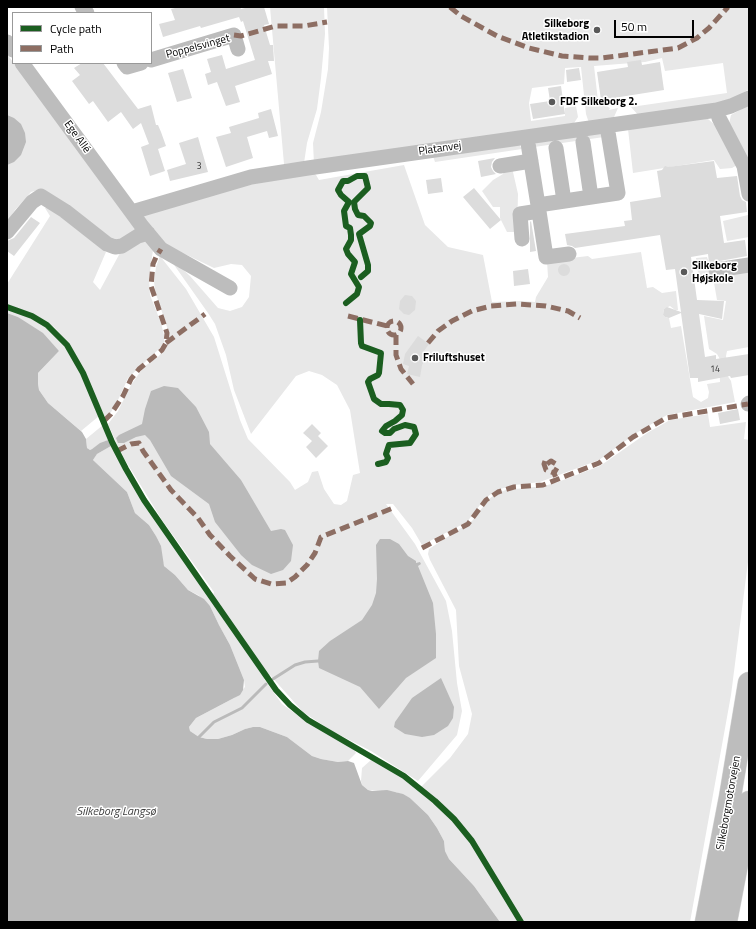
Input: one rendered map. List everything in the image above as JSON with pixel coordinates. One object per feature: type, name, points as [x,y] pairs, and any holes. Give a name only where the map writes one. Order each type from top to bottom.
[{"type":"highway","name":"Silkeborgmotorvejen","points":[[706,922],[730,797],[749,683]]},
{"type":"highway","name":"Silkeborgmotorvejen","points":[[726,922],[749,802]]},
{"type":"street","name":"Poppelsvinget","points":[[152,60],[234,35],[238,49]]},
{"type":"street","name":"Ege Allé","points":[[23,64],[161,249],[230,288]]},
{"type":"street","points":[[125,64],[127,67],[138,64]]},
{"type":"street","name":"Platanvej","points":[[132,212],[252,178],[308,168],[717,110],[749,98]]},
{"type":"street","points":[[717,110],[719,118],[744,166],[749,194]]},
{"type":"street","points":[[522,239],[520,214],[564,201],[618,193],[607,126]]},
{"type":"street","points":[[527,137],[546,257],[569,254]]},
{"type":"street","points":[[583,142],[591,197]]},
{"type":"street","points":[[556,148],[564,201]]},
{"type":"street","points":[[500,166],[531,161]]},
{"type":"street","points":[[7,232],[32,202],[41,196],[65,211],[106,244],[115,247],[122,246],[138,236],[148,233]]},
{"type":"street","points":[[716,270],[749,264]]},
{"type":"shaded area","points":[[270,7],[324,7],[325,34],[321,78],[317,109],[307,143],[304,163],[284,164]]},
{"type":"shaded area","points":[[327,7],[749,7],[749,89],[724,103],[639,116],[631,107],[727,93],[723,63],[665,71],[662,58],[645,62],[594,66],[598,101],[610,108],[609,110],[618,108],[614,117],[610,120],[589,123],[586,114],[581,67],[565,68],[564,84],[532,88],[529,103],[531,121],[565,116],[565,108],[576,106],[578,117],[574,123],[314,164],[313,143],[321,112],[328,69],[329,48]]},
{"type":"shaded area","points":[[7,54],[12,61],[12,64],[14,64],[138,232],[131,239],[108,241],[38,190],[31,192],[15,210],[7,222]]},
{"type":"shaded area","points":[[749,105],[749,161],[729,124],[731,115]]},
{"type":"shaded area","points":[[700,118],[708,119],[715,125],[737,165],[732,168],[720,169],[714,160],[633,173],[628,129]]},
{"type":"shaded area","points":[[598,132],[604,137],[534,147],[538,140]]},
{"type":"shaded area","points":[[518,143],[522,149],[435,162],[433,156]]},
{"type":"shaded area","points":[[404,165],[425,225],[448,247],[483,255],[492,302],[535,302],[536,297],[548,277],[547,261],[588,256],[592,259],[641,252],[647,288],[653,287],[662,293],[676,291],[678,310],[675,310],[670,306],[664,309],[663,315],[669,318],[671,328],[681,326],[693,397],[701,402],[708,398],[709,392],[707,384],[720,382],[719,363],[731,381],[735,402],[667,415],[638,432],[599,460],[540,482],[515,485],[500,489],[483,501],[467,522],[422,545],[412,528],[393,504],[386,504],[415,544],[446,601],[452,631],[457,683],[462,711],[457,735],[418,781],[371,751],[332,731],[303,712],[270,675],[264,679],[282,704],[300,717],[353,748],[356,753],[348,761],[338,762],[312,756],[287,737],[260,727],[245,729],[218,739],[199,737],[190,731],[189,727],[196,718],[234,698],[245,687],[244,680],[230,645],[210,606],[198,595],[188,590],[175,575],[164,566],[156,536],[149,525],[135,513],[127,492],[93,460],[97,454],[111,446],[139,495],[212,600],[214,592],[162,520],[122,455],[108,424],[118,411],[131,385],[138,375],[145,366],[158,357],[168,345],[169,333],[155,291],[154,281],[156,267],[160,256],[186,289],[214,337],[240,420],[248,439],[290,482],[295,490],[308,482],[312,472],[318,471],[324,489],[334,504],[341,505],[347,501],[353,475],[360,473],[350,410],[337,385],[322,375],[309,371],[296,376],[251,434],[234,390],[226,355],[215,324],[172,262],[178,265],[190,276],[218,308],[230,311],[242,307],[249,297],[251,276],[242,265],[231,264],[214,268],[162,243],[143,217],[145,214],[247,185],[313,172],[319,180]]},
{"type":"shaded area","points":[[507,166],[514,167],[513,172],[518,194],[517,232],[507,232],[500,218],[500,207],[493,207],[482,191],[493,180],[503,174]]},
{"type":"shaded area","points":[[51,207],[106,252],[93,282],[100,290],[120,253],[142,237],[153,250],[149,278],[150,295],[161,323],[164,342],[159,349],[128,378],[110,414],[105,417],[93,393],[84,369],[69,344],[54,327],[37,316],[7,305],[7,284],[50,216],[45,208]]},
{"type":"shaded area","points":[[748,215],[749,237],[727,241],[723,221]]},
{"type":"shaded area","points":[[707,257],[710,266],[749,270],[749,347],[727,351],[726,356],[729,375],[717,354],[709,349],[704,316],[723,320],[726,301],[717,300],[713,277],[699,280],[696,258]]},
{"type":"shaded area","points":[[7,310],[20,313],[36,320],[51,330],[64,344],[85,382],[99,416],[81,431],[48,403],[39,390],[38,373],[59,351],[18,317],[7,313]]},
{"type":"shaded area","points":[[708,414],[710,427],[746,422],[744,439],[749,440],[749,554],[731,695],[690,922],[500,922],[474,886],[449,859],[445,851],[444,841],[428,815],[410,798],[396,792],[368,790],[362,785],[361,781],[362,768],[371,760],[389,769],[419,789],[450,758],[468,734],[472,714],[459,666],[456,610],[430,560],[428,554],[429,549],[472,521],[489,499],[497,493],[506,490],[544,486],[558,482],[600,466],[647,433],[670,420]]},
{"type":"shaded area","points":[[103,425],[108,440],[90,450],[87,448],[86,439]]},
{"type":"water","points":[[7,115],[14,118],[21,124],[25,133],[26,142],[21,155],[14,162],[7,165]]},
{"type":"water","name":"Silkeborg Langsø","points":[[7,313],[18,317],[43,333],[59,351],[38,373],[39,390],[48,403],[82,432],[86,439],[87,448],[90,450],[100,443],[108,440],[111,446],[97,454],[93,460],[127,492],[135,513],[149,525],[161,546],[164,566],[175,575],[188,590],[204,599],[210,606],[230,645],[244,680],[243,690],[240,695],[196,718],[189,727],[190,731],[199,737],[218,739],[245,729],[260,727],[287,737],[312,756],[338,762],[348,761],[354,763],[362,785],[368,790],[387,790],[403,794],[410,798],[428,815],[444,841],[445,851],[449,859],[474,886],[500,922],[7,922]]},
{"type":"water","points":[[164,386],[178,388],[196,407],[209,432],[210,444],[241,480],[271,531],[281,529],[285,530],[293,545],[291,561],[283,570],[271,574],[252,565],[241,555],[215,522],[209,504],[171,476],[150,440],[145,435],[136,437],[124,443],[118,443],[116,438],[119,435],[142,424],[151,391]]},
{"type":"water","points":[[380,539],[390,539],[399,544],[408,556],[416,561],[416,563],[420,562],[421,564],[418,566],[433,603],[436,634],[436,658],[406,678],[379,709],[360,687],[319,668],[318,661],[319,651],[330,641],[362,620],[372,605],[376,593],[377,579],[376,545]]},
{"type":"water","points":[[441,678],[454,707],[453,718],[448,726],[434,735],[422,737],[405,734],[394,727],[395,722],[412,698]]},
{"type":"building","points":[[179,7],[240,7],[241,9],[249,7],[264,7],[269,24],[264,25],[270,45],[273,45],[274,61],[268,61],[272,74],[235,86],[240,102],[226,106],[217,82],[208,85],[205,74],[211,72],[207,59],[222,55],[226,69],[255,60],[243,21],[241,22],[239,17],[201,28],[200,26],[163,37],[159,24],[175,20],[171,9]]},
{"type":"building","points":[[641,60],[642,65],[660,62],[664,90],[601,100],[597,72],[628,67],[627,62]]},
{"type":"building","points":[[80,64],[104,64],[138,109],[151,105],[156,125],[158,125],[166,146],[158,149],[165,171],[150,176],[141,147],[149,144],[141,123],[133,129],[121,112],[108,122],[93,101],[89,104],[72,81],[80,75],[74,68]]},
{"type":"building","points":[[579,68],[581,80],[567,82],[566,70]]},
{"type":"building","points":[[183,69],[192,98],[177,102],[168,73]]},
{"type":"building","name":"FDF Silkeborg 2.","points":[[561,86],[565,114],[533,119],[530,104],[550,101],[548,88]]},
{"type":"building","points":[[271,109],[278,136],[269,138],[267,131],[247,137],[253,158],[226,167],[216,137],[231,133],[229,127],[259,118],[258,113]]},
{"type":"building","points":[[198,137],[208,172],[170,181],[167,170],[186,164],[179,143]]},
{"type":"building","points":[[495,158],[491,167],[496,174],[481,177],[478,161]]},
{"type":"building","name":"Silkeborg Højskole","points":[[714,161],[717,178],[737,176],[740,196],[742,200],[746,202],[747,212],[720,216],[724,243],[745,240],[747,256],[709,263],[708,254],[691,257],[697,300],[724,301],[722,319],[699,314],[705,357],[716,355],[716,359],[749,354],[749,375],[731,378],[730,376],[698,382],[698,378],[690,378],[681,313],[669,318],[663,315],[664,309],[667,307],[681,312],[675,269],[666,270],[660,235],[575,248],[567,245],[565,234],[625,226],[624,221],[632,220],[630,202],[661,197],[657,171],[662,170],[665,166],[668,167]]},
{"type":"building","points":[[441,178],[443,192],[428,194],[426,180]]},
{"type":"building","points":[[474,188],[501,220],[490,229],[463,197]]},
{"type":"building","points":[[31,217],[40,223],[14,256],[7,251],[7,241],[14,238]]},
{"type":"building","points":[[531,221],[536,251],[530,252],[530,222]]},
{"type":"building","points":[[564,264],[568,266],[570,270],[568,274],[564,276],[560,274],[558,270],[560,266]]},
{"type":"building","points":[[528,269],[530,284],[514,286],[513,271]]},
{"type":"building","points":[[405,295],[412,296],[416,301],[415,310],[409,315],[404,314],[399,309],[400,301]]},
{"type":"building","name":"Friluftshuset","points":[[418,336],[429,344],[424,351],[428,353],[422,365],[420,377],[407,374],[409,366],[403,364],[405,354]]},
{"type":"building","points":[[738,409],[740,420],[720,424],[718,413]]},
{"type":"building","points":[[312,424],[321,433],[318,436],[328,446],[316,458],[306,447],[312,441],[303,433]]},
{"type":"waterway","points":[[273,679],[295,665],[305,662],[318,661]]},
{"type":"waterway","points":[[199,737],[214,722],[242,708],[266,684]]},
{"type":"marked path","points":[[450,7],[461,16],[497,36],[529,48],[562,56],[590,58],[602,58],[678,48],[697,38],[709,28],[728,7]]},
{"type":"marked path","points":[[234,35],[241,36],[276,26],[304,26],[327,22]]},
{"type":"marked path","points":[[104,421],[111,414],[123,396],[131,379],[139,369],[162,350],[166,343],[167,333],[151,286],[153,264],[161,249]]},
{"type":"marked path","points":[[428,343],[438,331],[452,321],[472,311],[491,306],[517,304],[546,306],[568,311],[580,318]]},
{"type":"marked path","points":[[166,343],[205,314]]},
{"type":"marked path","points":[[348,316],[387,326]]},
{"type":"marked path","points":[[391,321],[397,321],[401,325],[401,328],[401,331],[397,335],[391,335],[387,331],[387,325],[391,321]]},
{"type":"marked path","points":[[396,335],[396,355],[401,369],[413,384]]},
{"type":"marked path","points":[[422,548],[468,524],[486,500],[498,492],[514,487],[543,485],[599,463],[633,437],[666,418],[748,404]]},
{"type":"marked path","points":[[117,451],[131,444],[139,443],[171,490],[198,518],[210,535],[255,579],[271,584],[286,583],[295,577],[307,565],[315,553],[321,537],[393,508]]},
{"type":"marked path","points":[[545,461],[544,464],[546,470],[554,473]]},
{"type":"marked path","points":[[547,464],[551,461],[556,464],[557,468],[554,473],[556,478]]},
{"type":"cycle path","points":[[346,303],[357,294],[359,287],[351,274],[355,262],[348,254],[346,249],[351,240],[350,228],[346,226],[344,211],[349,202],[338,190],[343,181],[348,181],[357,176],[365,176],[368,188],[354,202],[355,209],[358,215],[364,216],[371,223],[370,226],[359,234],[368,265],[368,271],[361,277]]},
{"type":"cycle path","points":[[7,307],[32,316],[47,325],[67,345],[83,373],[112,442],[144,500],[276,690],[290,705],[308,720],[404,776],[435,801],[454,819],[472,841],[521,922]]},
{"type":"cycle path","points":[[360,320],[362,346],[381,353],[379,373],[368,382],[374,399],[381,404],[400,405],[403,410],[402,415],[386,426],[382,431],[385,433],[390,433],[394,429],[405,425],[414,427],[416,434],[410,443],[389,445],[386,454],[388,458],[386,462],[378,464]]},
{"type":"place","name":"Silkeborg Atletikstadion","points":[[597,30]]},
{"type":"place","name":"FDF Silkeborg 2.","points":[[552,102]]},
{"type":"place","name":"Silkeborg Højskole","points":[[684,272]]},
{"type":"place","name":"Friluftshuset","points":[[415,358]]}]
